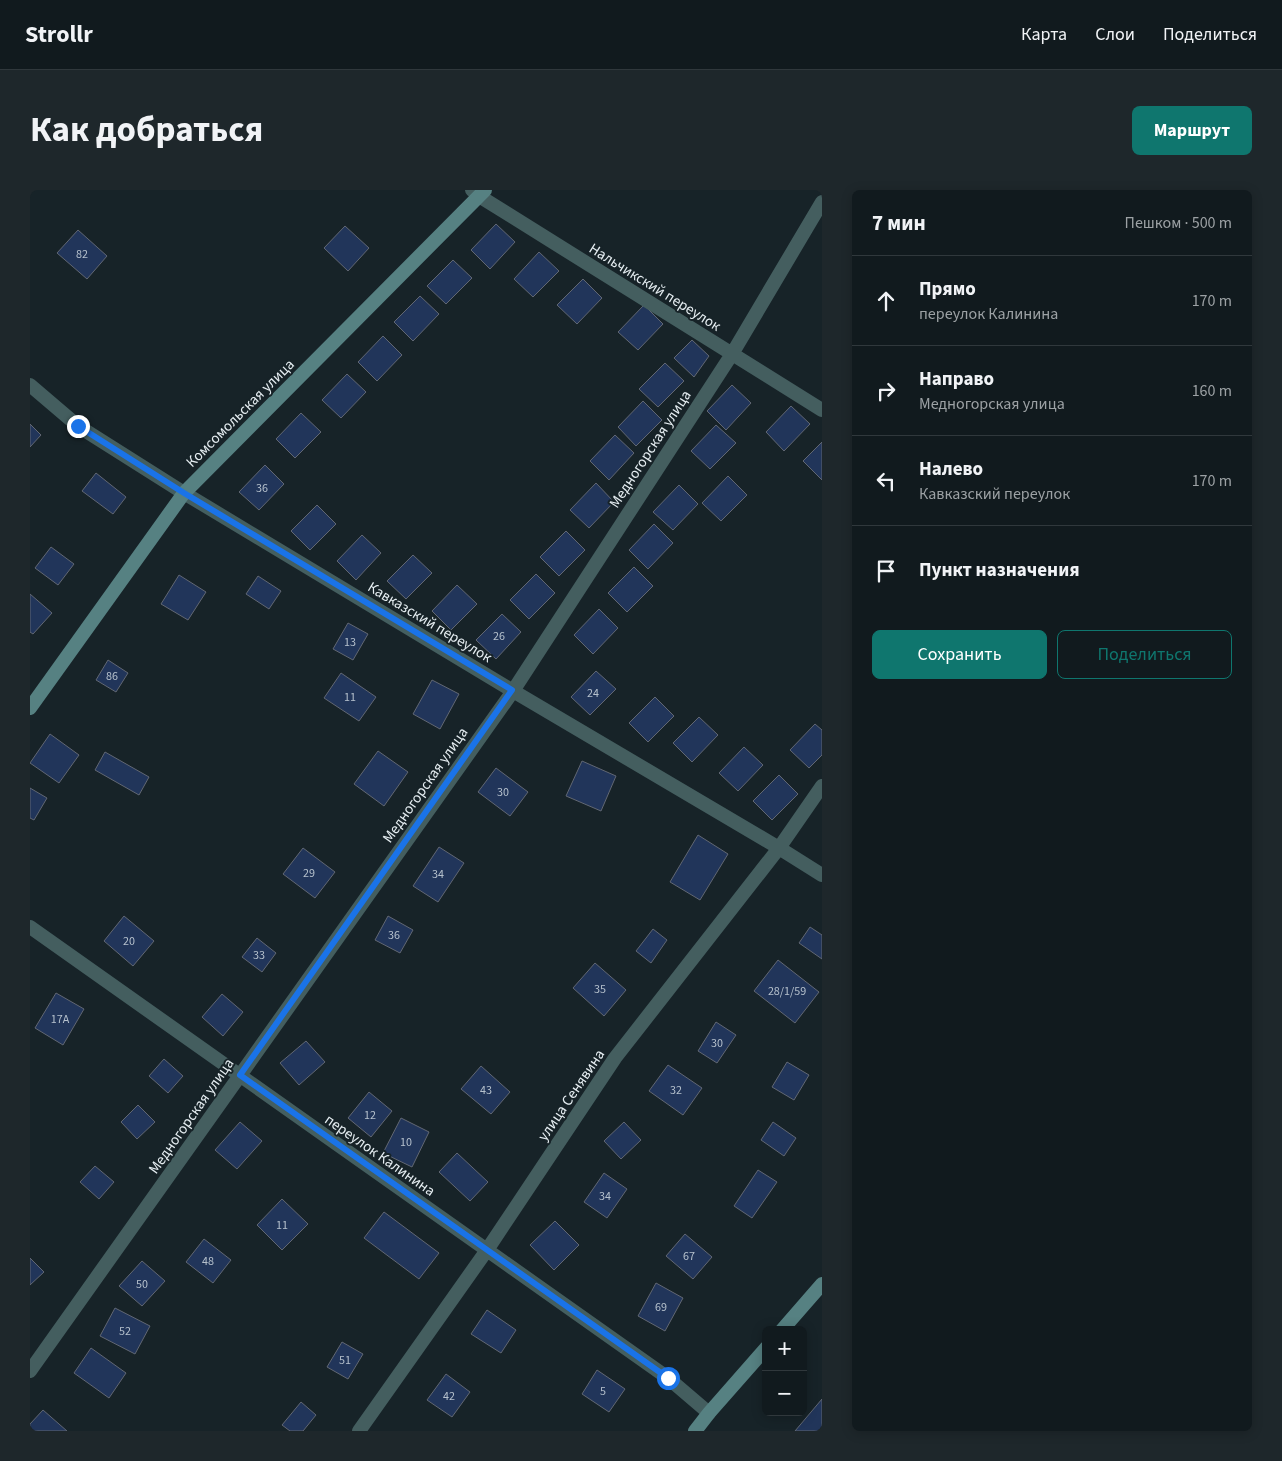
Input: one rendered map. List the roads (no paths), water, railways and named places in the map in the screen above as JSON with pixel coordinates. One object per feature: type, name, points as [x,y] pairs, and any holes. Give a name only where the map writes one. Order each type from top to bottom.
[{"type":"main road","name":"Комсомольская улица","points":[[30,708],[184,493],[478,192]]},
{"type":"main road","points":[[785,1326],[822,1284]]},
{"type":"main road","points":[[695,1431],[762,1353]]},
{"type":"street","name":"Нальчикский переулок","points":[[478,192],[822,410]]},
{"type":"street","name":"Медногорская улица","points":[[30,1371],[512,690],[732,354],[822,202]]},
{"type":"street","name":"Кавказский переулок","points":[[30,385],[78,426],[184,493],[822,875]]},
{"type":"street","name":"улица Сенявина","points":[[359,1431],[487,1250],[615,1058],[779,848],[822,786]]},
{"type":"street","name":"переулок Калинина","points":[[30,927],[668,1378],[709,1413]]}]
